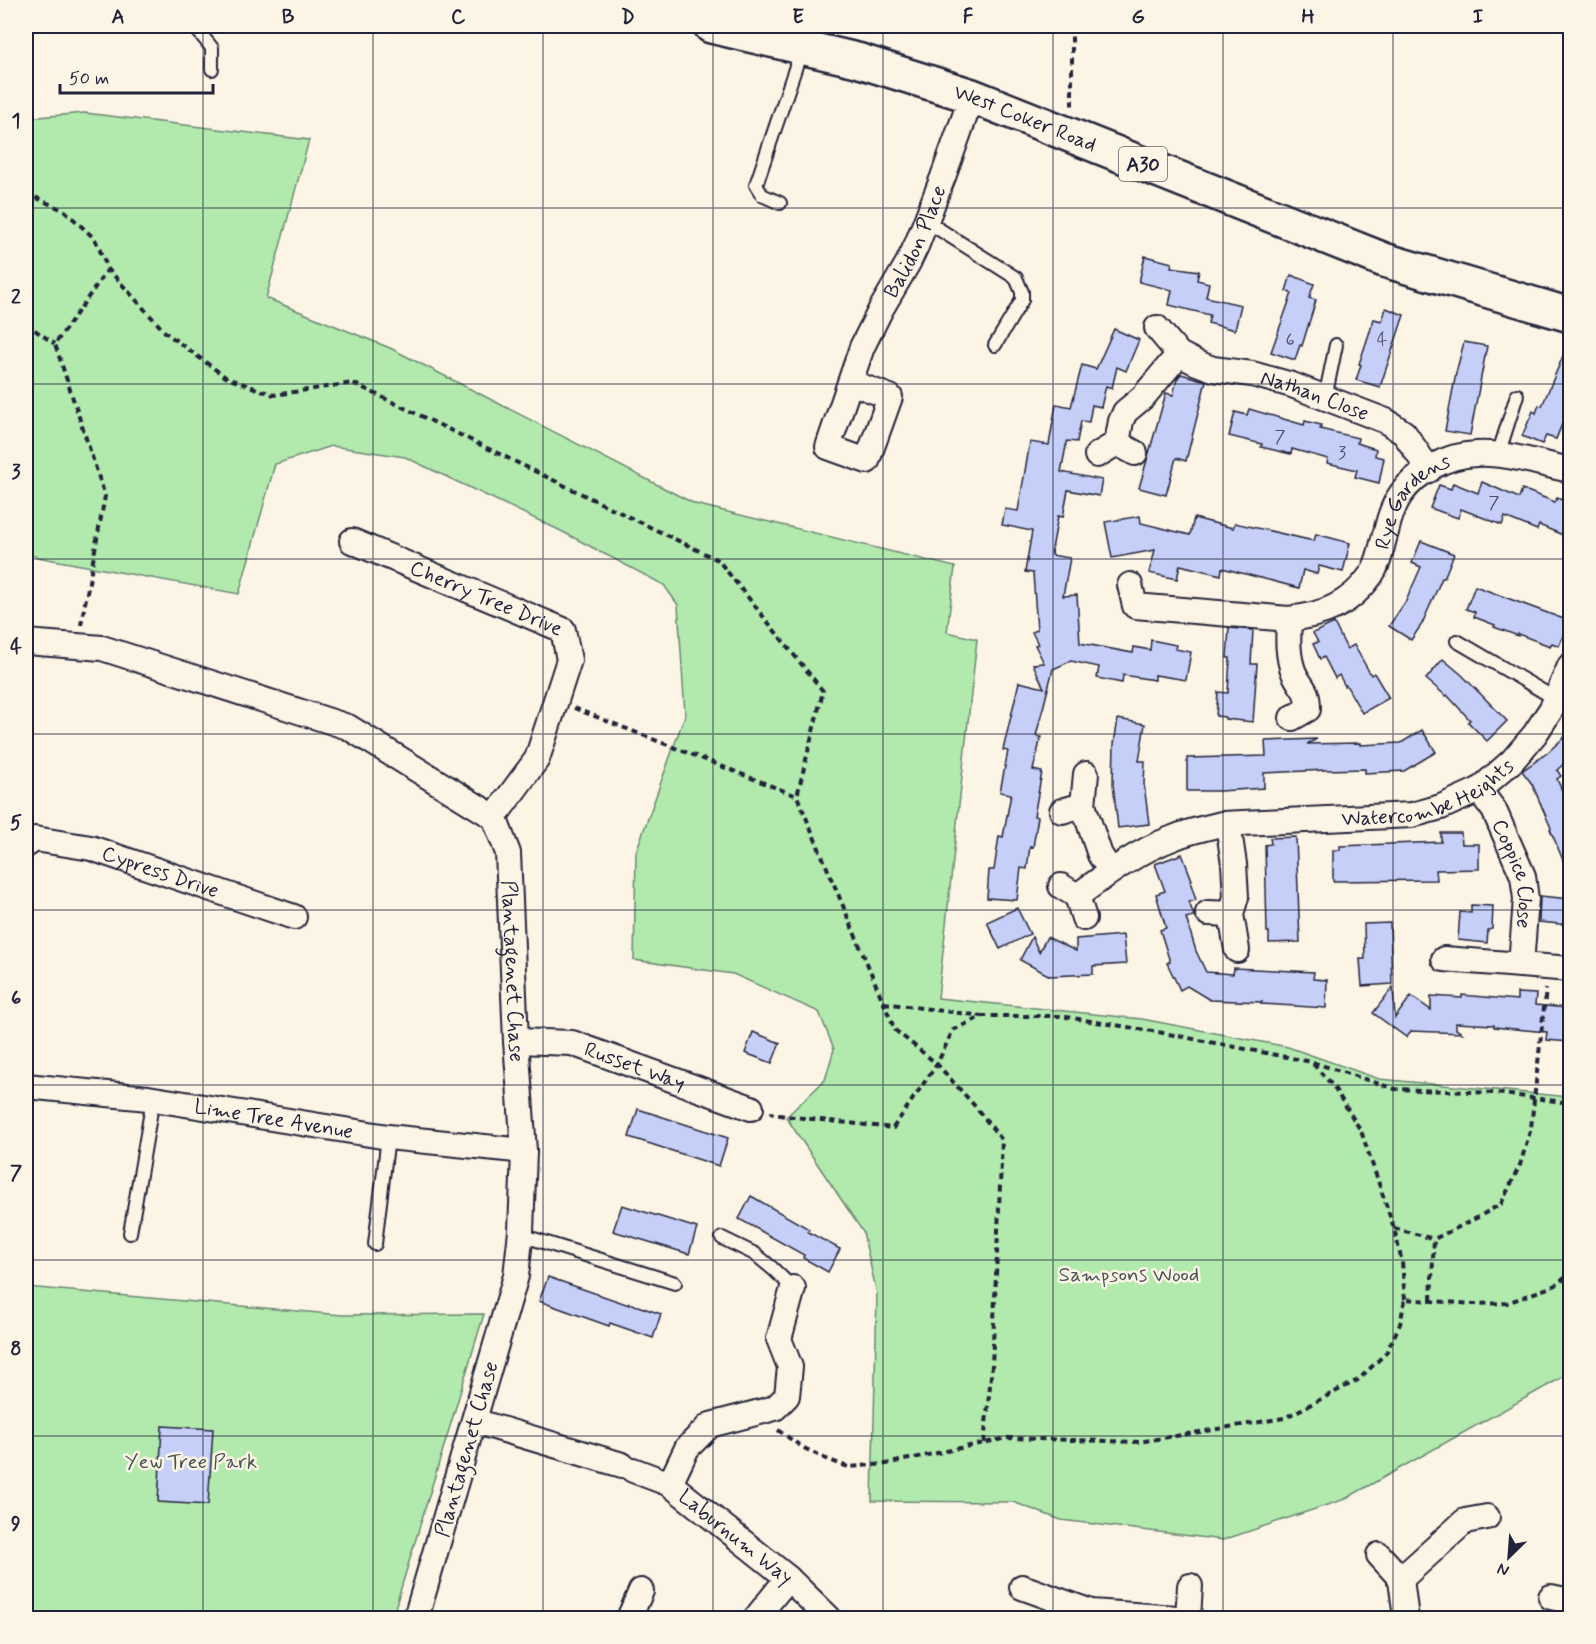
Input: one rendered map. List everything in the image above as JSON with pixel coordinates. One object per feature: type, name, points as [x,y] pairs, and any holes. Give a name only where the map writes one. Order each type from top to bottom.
[{"type":"highway","name":"West Coker Road","points":[[711,26],[857,60],[972,96],[1384,260],[1570,315]]},
{"type":"street","name":"Balidon Place","points":[[850,382],[862,347],[908,263],[926,221],[972,96]]},
{"type":"street","name":"Nathan Close","points":[[1157,328],[1179,354],[1197,363],[1213,369],[1252,374],[1292,385],[1386,421],[1404,433],[1429,470]]},
{"type":"street","points":[[1116,450],[1121,421],[1125,412],[1143,397],[1179,354]]},
{"type":"street","name":"Rye Gardens","points":[[1131,605],[1289,619],[1307,617],[1347,601],[1359,589],[1371,574],[1380,557],[1391,514],[1400,495],[1413,480],[1429,470],[1451,458],[1476,454],[1498,455],[1570,471]]},
{"type":"street","name":"Cherry Tree Drive","points":[[352,541],[562,630],[569,660],[537,759],[494,817]]},
{"type":"street","points":[[1289,619],[1290,659],[1294,673],[1308,696],[1308,715]]},
{"type":"street","points":[[26,642],[102,648],[348,727],[494,817]]},
{"type":"street","name":"Watercombe Heights","points":[[1074,900],[1121,864],[1171,838],[1195,830],[1228,824],[1412,815],[1441,807],[1479,790],[1512,761],[1534,734],[1552,708],[1570,666]]},
{"type":"street","points":[[1086,774],[1072,808],[1111,871]]},
{"type":"street","name":"Coppice Close","points":[[1479,790],[1494,810],[1523,876],[1526,899],[1521,965]]},
{"type":"street","name":"Plantagenet Chase","points":[[416,1618],[516,1276],[521,1235],[524,1152],[516,1041],[508,853],[494,817]]},
{"type":"street","points":[[1228,824],[1236,897],[1219,914],[1237,950]]},
{"type":"street","name":"Cypress Drive","points":[[26,844],[35,839],[91,848],[294,917]]},
{"type":"street","name":"Coppice Close","points":[[1444,959],[1560,968]]},
{"type":"street","name":"Russet Way","points":[[516,1041],[572,1043],[751,1108]]},
{"type":"street","name":"Lime Tree Avenue","points":[[26,1086],[153,1099],[388,1137],[524,1152]]},
{"type":"street","points":[[670,1484],[687,1448],[710,1425],[775,1408],[787,1396],[790,1367],[779,1339],[793,1288]]},
{"type":"street","name":"Laburnum Way","points":[[474,1421],[627,1468],[670,1484],[788,1578],[829,1618]]},
{"type":"street","points":[[1401,1579],[1465,1521],[1487,1517]]},
{"type":"street","points":[[1379,1555],[1401,1579],[1406,1618]]},
{"type":"street","points":[[756,1618],[788,1578]]},
{"type":"street","points":[[1188,1618],[1190,1586]]},
{"type":"street","points":[[1022,1587],[1091,1612],[1176,1618]]},
{"type":"street","points":[[631,1618],[641,1592]]},
{"type":"lane","points":[[194,26],[212,48],[212,69]]},
{"type":"lane","points":[[780,203],[762,195],[756,185],[803,47]]},
{"type":"lane","points":[[926,221],[1016,278],[1022,292],[1022,300],[995,345]]},
{"type":"lane","points":[[1325,398],[1336,345]]},
{"type":"lane","points":[[1498,455],[1516,395]]},
{"type":"lane","points":[[1457,641],[1556,699]]},
{"type":"lane","points":[[130,1233],[153,1099]]},
{"type":"lane","points":[[375,1244],[388,1137]]},
{"type":"lane","points":[[521,1235],[675,1283]]},
{"type":"lane","points":[[722,1238],[755,1254],[793,1288]]},
{"type":"path","points":[[1072,26],[1072,136]]},
{"type":"path","points":[[26,193],[65,211],[95,239],[108,269],[166,333],[227,378],[274,395],[353,383],[717,560],[823,691],[797,796],[895,1030],[937,1064],[1002,1140],[992,1366],[984,1443]]},
{"type":"path","points":[[56,344],[108,269]]},
{"type":"path","points":[[26,324],[56,344],[105,496],[78,646]]},
{"type":"path","points":[[556,701],[797,796]]},
{"type":"path","points":[[1394,1228],[1434,1239],[1501,1204],[1520,1165],[1531,1128],[1534,1097],[1560,968]]},
{"type":"path","points":[[884,1004],[983,1016],[1060,1016],[1158,1032],[1312,1062],[1395,1089],[1496,1093],[1570,1103]]},
{"type":"path","points":[[751,1108],[785,1116],[893,1128],[937,1064],[953,1030],[983,1016]]},
{"type":"path","points":[[762,1411],[773,1426],[802,1447],[848,1467],[886,1464],[1007,1438],[1139,1442],[1284,1418],[1358,1380],[1386,1353],[1400,1324],[1405,1299],[1402,1262],[1394,1228],[1361,1131],[1333,1086],[1312,1062]]},
{"type":"path","points":[[1431,1300],[1434,1239]]},
{"type":"path","points":[[1405,1299],[1474,1304],[1507,1303],[1556,1285],[1570,1274]]},
{"type":"green space","name":"Sampsons Wood","points":[[85,113],[309,140],[266,298],[390,348],[695,504],[955,567],[947,632],[977,639],[938,998],[1142,1019],[1288,1047],[1379,1079],[1570,1097],[1570,1373],[1345,1499],[1223,1540],[1061,1520],[1013,1502],[872,1501],[877,1294],[863,1232],[786,1117],[825,1080],[834,1049],[819,1012],[733,974],[634,960],[636,852],[685,715],[678,605],[664,585],[561,531],[405,457],[332,446],[275,464],[239,594],[37,557],[26,553],[26,118]]},
{"type":"green space","name":"Yew Tree Park","points":[[26,1287],[342,1315],[484,1314],[392,1618],[26,1618]]},
{"type":"building","points":[[1145,256],[1172,263],[1171,267],[1199,271],[1197,280],[1209,283],[1206,297],[1241,305],[1235,330],[1208,323],[1210,315],[1169,305],[1172,290],[1139,282]]},
{"type":"building","points":[[1291,275],[1314,284],[1309,298],[1316,300],[1302,346],[1300,345],[1295,360],[1271,352],[1292,293],[1286,291]]},
{"type":"building","points":[[1386,308],[1404,315],[1380,387],[1356,380],[1374,319],[1382,321]]},
{"type":"building","points":[[1114,329],[1139,340],[1126,371],[1117,367],[1112,388],[1106,386],[1101,407],[1092,405],[1089,422],[1081,421],[1077,442],[1067,441],[1061,472],[1102,480],[1099,496],[1068,490],[1063,517],[1058,516],[1051,555],[1070,558],[1063,596],[1077,595],[1080,643],[1133,653],[1134,647],[1150,650],[1151,640],[1176,645],[1175,649],[1191,652],[1186,680],[1155,675],[1155,680],[1123,675],[1122,683],[1097,678],[1099,667],[1071,661],[1053,669],[1036,736],[1041,737],[1033,770],[1042,772],[1034,816],[1038,817],[1033,847],[1030,846],[1027,869],[1021,868],[1017,900],[987,898],[989,870],[994,870],[999,836],[1003,837],[1011,794],[1000,792],[1008,751],[1003,750],[1019,682],[1044,688],[1033,664],[1044,663],[1035,645],[1038,644],[1032,632],[1037,630],[1033,573],[1025,572],[1032,531],[1002,525],[1005,509],[1018,511],[1030,442],[1049,445],[1056,404],[1071,407],[1082,365],[1096,369]]},
{"type":"building","points":[[1570,339],[1570,404],[1556,439],[1546,436],[1542,444],[1522,436],[1533,411],[1536,413],[1539,405],[1542,406]]},
{"type":"building","points":[[1464,342],[1487,346],[1470,435],[1445,431]]},
{"type":"building","points":[[1181,374],[1206,381],[1186,461],[1176,458],[1166,495],[1139,488],[1166,393],[1173,395],[1177,379]]},
{"type":"building","points":[[1249,409],[1304,425],[1305,421],[1321,425],[1320,429],[1358,438],[1357,443],[1376,449],[1375,456],[1384,458],[1379,483],[1355,477],[1357,470],[1327,463],[1328,459],[1292,449],[1291,454],[1229,436],[1235,412],[1247,415]]},
{"type":"building","points":[[1482,482],[1519,498],[1522,489],[1555,502],[1557,498],[1570,503],[1570,538],[1539,525],[1537,530],[1505,517],[1502,525],[1461,509],[1458,518],[1430,508],[1439,485],[1451,489],[1453,483],[1478,493]]},
{"type":"building","points":[[1140,516],[1141,523],[1190,535],[1194,518],[1233,528],[1235,523],[1314,541],[1316,534],[1350,543],[1343,572],[1319,566],[1317,574],[1303,570],[1299,588],[1222,568],[1221,575],[1180,565],[1177,579],[1149,573],[1155,550],[1112,558],[1105,522]]},
{"type":"building","points":[[1421,541],[1454,554],[1422,624],[1411,640],[1389,626],[1406,601],[1421,567],[1412,563]]},
{"type":"building","points":[[1475,586],[1569,621],[1559,646],[1552,643],[1550,646],[1518,634],[1518,636],[1474,617],[1475,612],[1466,609]]},
{"type":"building","points":[[1334,623],[1347,649],[1354,645],[1371,675],[1374,673],[1389,698],[1362,713],[1339,675],[1335,678],[1324,657],[1320,659],[1313,644],[1318,642],[1313,633]]},
{"type":"building","points":[[1229,628],[1253,630],[1251,664],[1257,664],[1253,722],[1216,716],[1218,692],[1228,693]]},
{"type":"building","points":[[1443,659],[1507,721],[1487,741],[1468,722],[1470,720],[1447,695],[1426,679]]},
{"type":"building","points":[[1118,719],[1145,724],[1139,761],[1145,761],[1144,784],[1149,824],[1118,828],[1113,784],[1114,744]]},
{"type":"building","points":[[1422,730],[1436,752],[1404,771],[1365,773],[1365,769],[1264,773],[1264,788],[1187,791],[1187,758],[1266,756],[1265,741],[1317,739],[1307,744],[1401,743]]},
{"type":"building","points":[[1570,732],[1570,758],[1557,770],[1561,776],[1557,779],[1570,809],[1570,877],[1532,784],[1522,771]]},
{"type":"building","points":[[1441,833],[1461,833],[1462,844],[1479,844],[1479,869],[1436,870],[1437,880],[1333,881],[1333,850],[1340,850],[1340,846],[1441,842]]},
{"type":"building","points":[[1296,837],[1300,942],[1269,943],[1265,845],[1271,844],[1270,838]]},
{"type":"building","points":[[1182,854],[1192,880],[1190,881],[1196,900],[1189,902],[1194,916],[1186,918],[1196,951],[1206,972],[1233,974],[1234,968],[1314,972],[1313,979],[1327,980],[1326,1008],[1210,1000],[1187,986],[1180,990],[1167,963],[1170,962],[1160,930],[1166,928],[1156,894],[1165,891],[1155,864]]},
{"type":"building","points":[[1540,896],[1570,899],[1570,925],[1539,922]]},
{"type":"building","points":[[1471,905],[1493,906],[1492,929],[1488,930],[1487,943],[1458,940],[1460,912],[1471,913]]},
{"type":"building","points":[[1017,908],[1030,934],[1000,949],[987,922]]},
{"type":"building","points":[[1390,923],[1392,984],[1362,986],[1360,959],[1365,959],[1364,924]]},
{"type":"building","points":[[1123,935],[1126,964],[1093,966],[1093,974],[1050,976],[1020,960],[1032,937],[1039,952],[1047,937],[1076,951],[1076,939]]},
{"type":"building","points":[[1393,987],[1395,1018],[1411,996],[1431,1010],[1431,996],[1462,998],[1462,995],[1517,1000],[1517,993],[1536,994],[1535,1005],[1568,1008],[1570,1042],[1546,1040],[1547,1032],[1456,1023],[1456,1029],[1462,1033],[1411,1031],[1406,1037],[1373,1013]]},
{"type":"building","points":[[753,1032],[780,1043],[772,1063],[745,1053]]},
{"type":"building","points":[[638,1109],[728,1138],[719,1166],[629,1137]]},
{"type":"building","points":[[751,1196],[840,1249],[828,1272],[803,1258],[804,1255],[739,1219]]},
{"type":"building","points":[[622,1205],[697,1228],[689,1254],[613,1231]]},
{"type":"building","points":[[548,1277],[661,1314],[653,1338],[610,1323],[609,1326],[539,1301]]},
{"type":"building","points":[[162,1426],[213,1429],[208,1505],[158,1502]]}]
